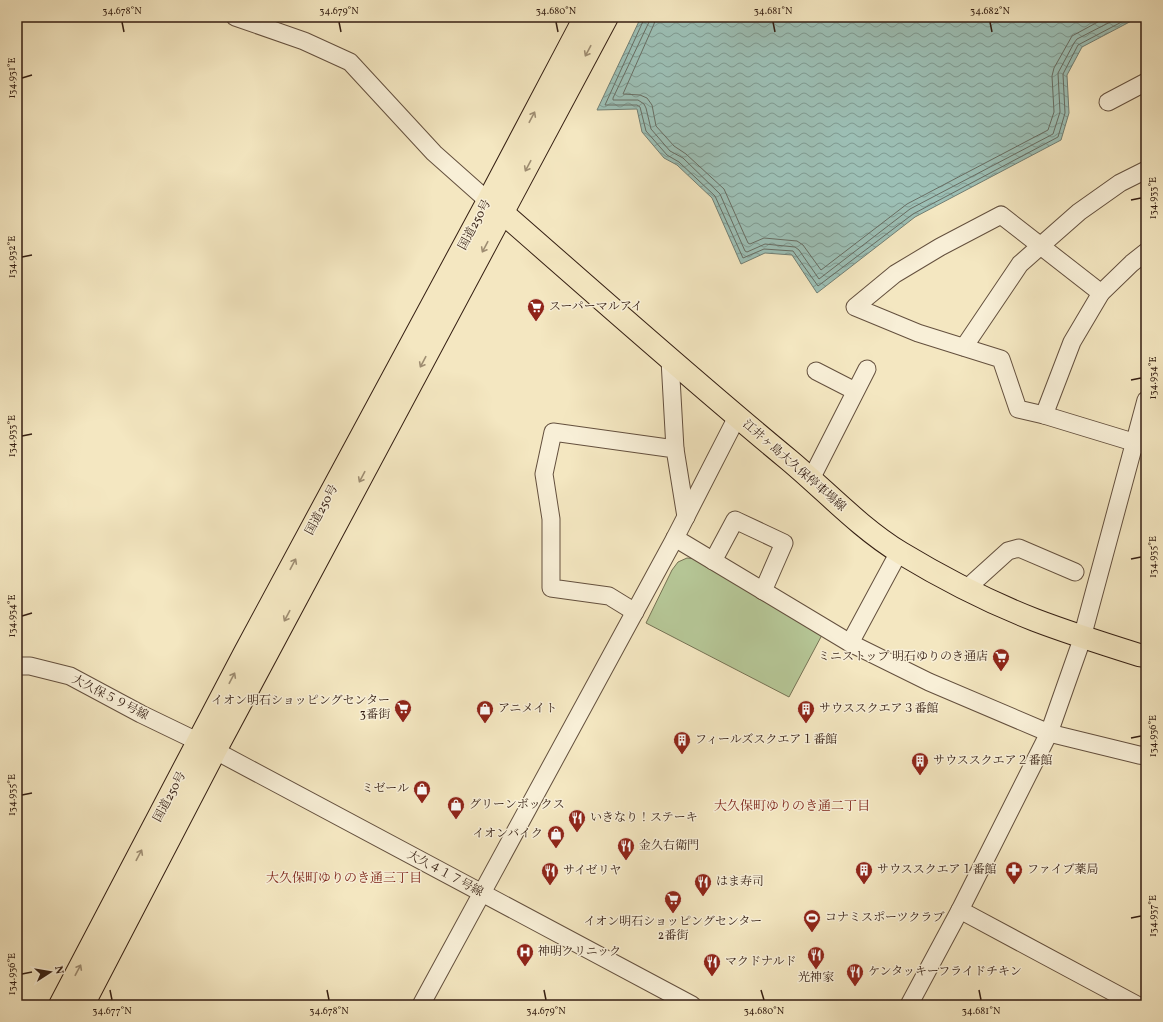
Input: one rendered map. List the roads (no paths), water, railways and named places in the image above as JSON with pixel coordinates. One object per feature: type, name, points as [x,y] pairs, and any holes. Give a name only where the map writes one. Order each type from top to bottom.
[{"type":"main road","name":"国道250号","points":[[495,207],[585,17]]},
{"type":"main road","name":"国道250号","points":[[60,1005],[207,746],[495,207],[607,17]]},
{"type":"main road","name":"江井ヶ島大久保停車場線","points":[[495,207],[670,360],[811,479],[853,518],[899,552],[966,589],[1033,619],[1082,637],[1146,656]]},
{"type":"main road","name":"国道250号","points":[[83,1005],[207,746]]},
{"type":"street","points":[[235,17],[258,21],[350,62],[434,153],[495,207]]},
{"type":"street","points":[[1108,102],[1146,82]]},
{"type":"street","points":[[964,347],[1020,264],[1079,212],[1120,183],[1146,170]]},
{"type":"street","points":[[1101,293],[1001,215],[940,247],[895,274],[855,307],[918,333],[1001,359],[1018,409],[1044,415],[1140,444]]},
{"type":"street","points":[[1044,415],[1072,342],[1101,293],[1132,263],[1146,252]]},
{"type":"street","points":[[670,360],[675,449],[686,517]]},
{"type":"street","points":[[811,479],[867,368]]},
{"type":"street","points":[[816,371],[855,391]]},
{"type":"street","points":[[909,1005],[960,910],[1049,733],[1082,637],[1140,444],[1146,400]]},
{"type":"street","points":[[422,1005],[675,538],[737,417]]},
{"type":"street","points":[[635,612],[609,596],[552,588],[551,519],[544,474],[553,432],[675,449]]},
{"type":"street","points":[[713,561],[735,520],[784,543],[763,591]]},
{"type":"street","points":[[675,538],[850,643],[929,682],[1049,733],[1146,756]]},
{"type":"street","points":[[966,589],[1008,551],[1020,548],[1075,572]]},
{"type":"street","points":[[850,643],[899,552]]},
{"type":"street","name":"大久保５９号線","points":[[17,666],[30,666],[70,676],[207,746]]},
{"type":"street","name":"大久４１７号線","points":[[207,746],[692,1005]]},
{"type":"street","points":[[960,910],[1137,1005]]},
{"type":"water","points":[[641,17],[1139,17],[1082,47],[1067,75],[1069,113],[1061,140],[915,217],[817,293],[792,255],[765,253],[741,264],[712,198],[677,165],[664,158],[642,132],[637,109],[597,110]]},
{"type":"place","name":"スーパーマルアイ","points":[[536,322]]},
{"type":"place","name":"ミニストップ 明石ゆりのき通店","points":[[1001,672]]},
{"type":"place","name":"イオン明石ショッピングセンター 3番街","points":[[403,723]]},
{"type":"place","name":"アニメイト","points":[[485,724]]},
{"type":"place","name":"サウススクエア３番館","points":[[806,724]]},
{"type":"place","name":"フィールズスクエア１番館","points":[[682,755]]},
{"type":"place","name":"サウススクエア２番館","points":[[920,776]]},
{"type":"place","name":"ミゼール","points":[[422,804]]},
{"type":"place","name":"グリーンボックス","points":[[456,820]]},
{"type":"place","name":"いきなり！ステーキ","points":[[577,833]]},
{"type":"place","name":"イオンバイク","points":[[556,849]]},
{"type":"place","name":"金久右衛門","points":[[626,861]]},
{"type":"place","name":"サウススクエア１番館","points":[[864,885]]},
{"type":"place","name":"ファイブ薬局","points":[[1014,885]]},
{"type":"place","name":"サイゼリヤ","points":[[550,886]]},
{"type":"place","name":"はま寿司","points":[[703,897]]},
{"type":"place","name":"イオン明石ショッピングセンター 2番街","points":[[673,914]]},
{"type":"place","name":"コナミスポーツクラブ","points":[[812,933]]},
{"type":"place","name":"神明クリニック","points":[[525,967]]},
{"type":"place","name":"光神家","points":[[816,970]]},
{"type":"place","name":"マクドナルド","points":[[712,977]]},
{"type":"place","name":"ケンタッキーフライドチキン","points":[[855,987]]},
{"type":"district","name":"大久保町ゆりのき通二丁目","points":[[792,807]]},
{"type":"district","name":"大久保町ゆりのき通三丁目","points":[[344,879]]}]
